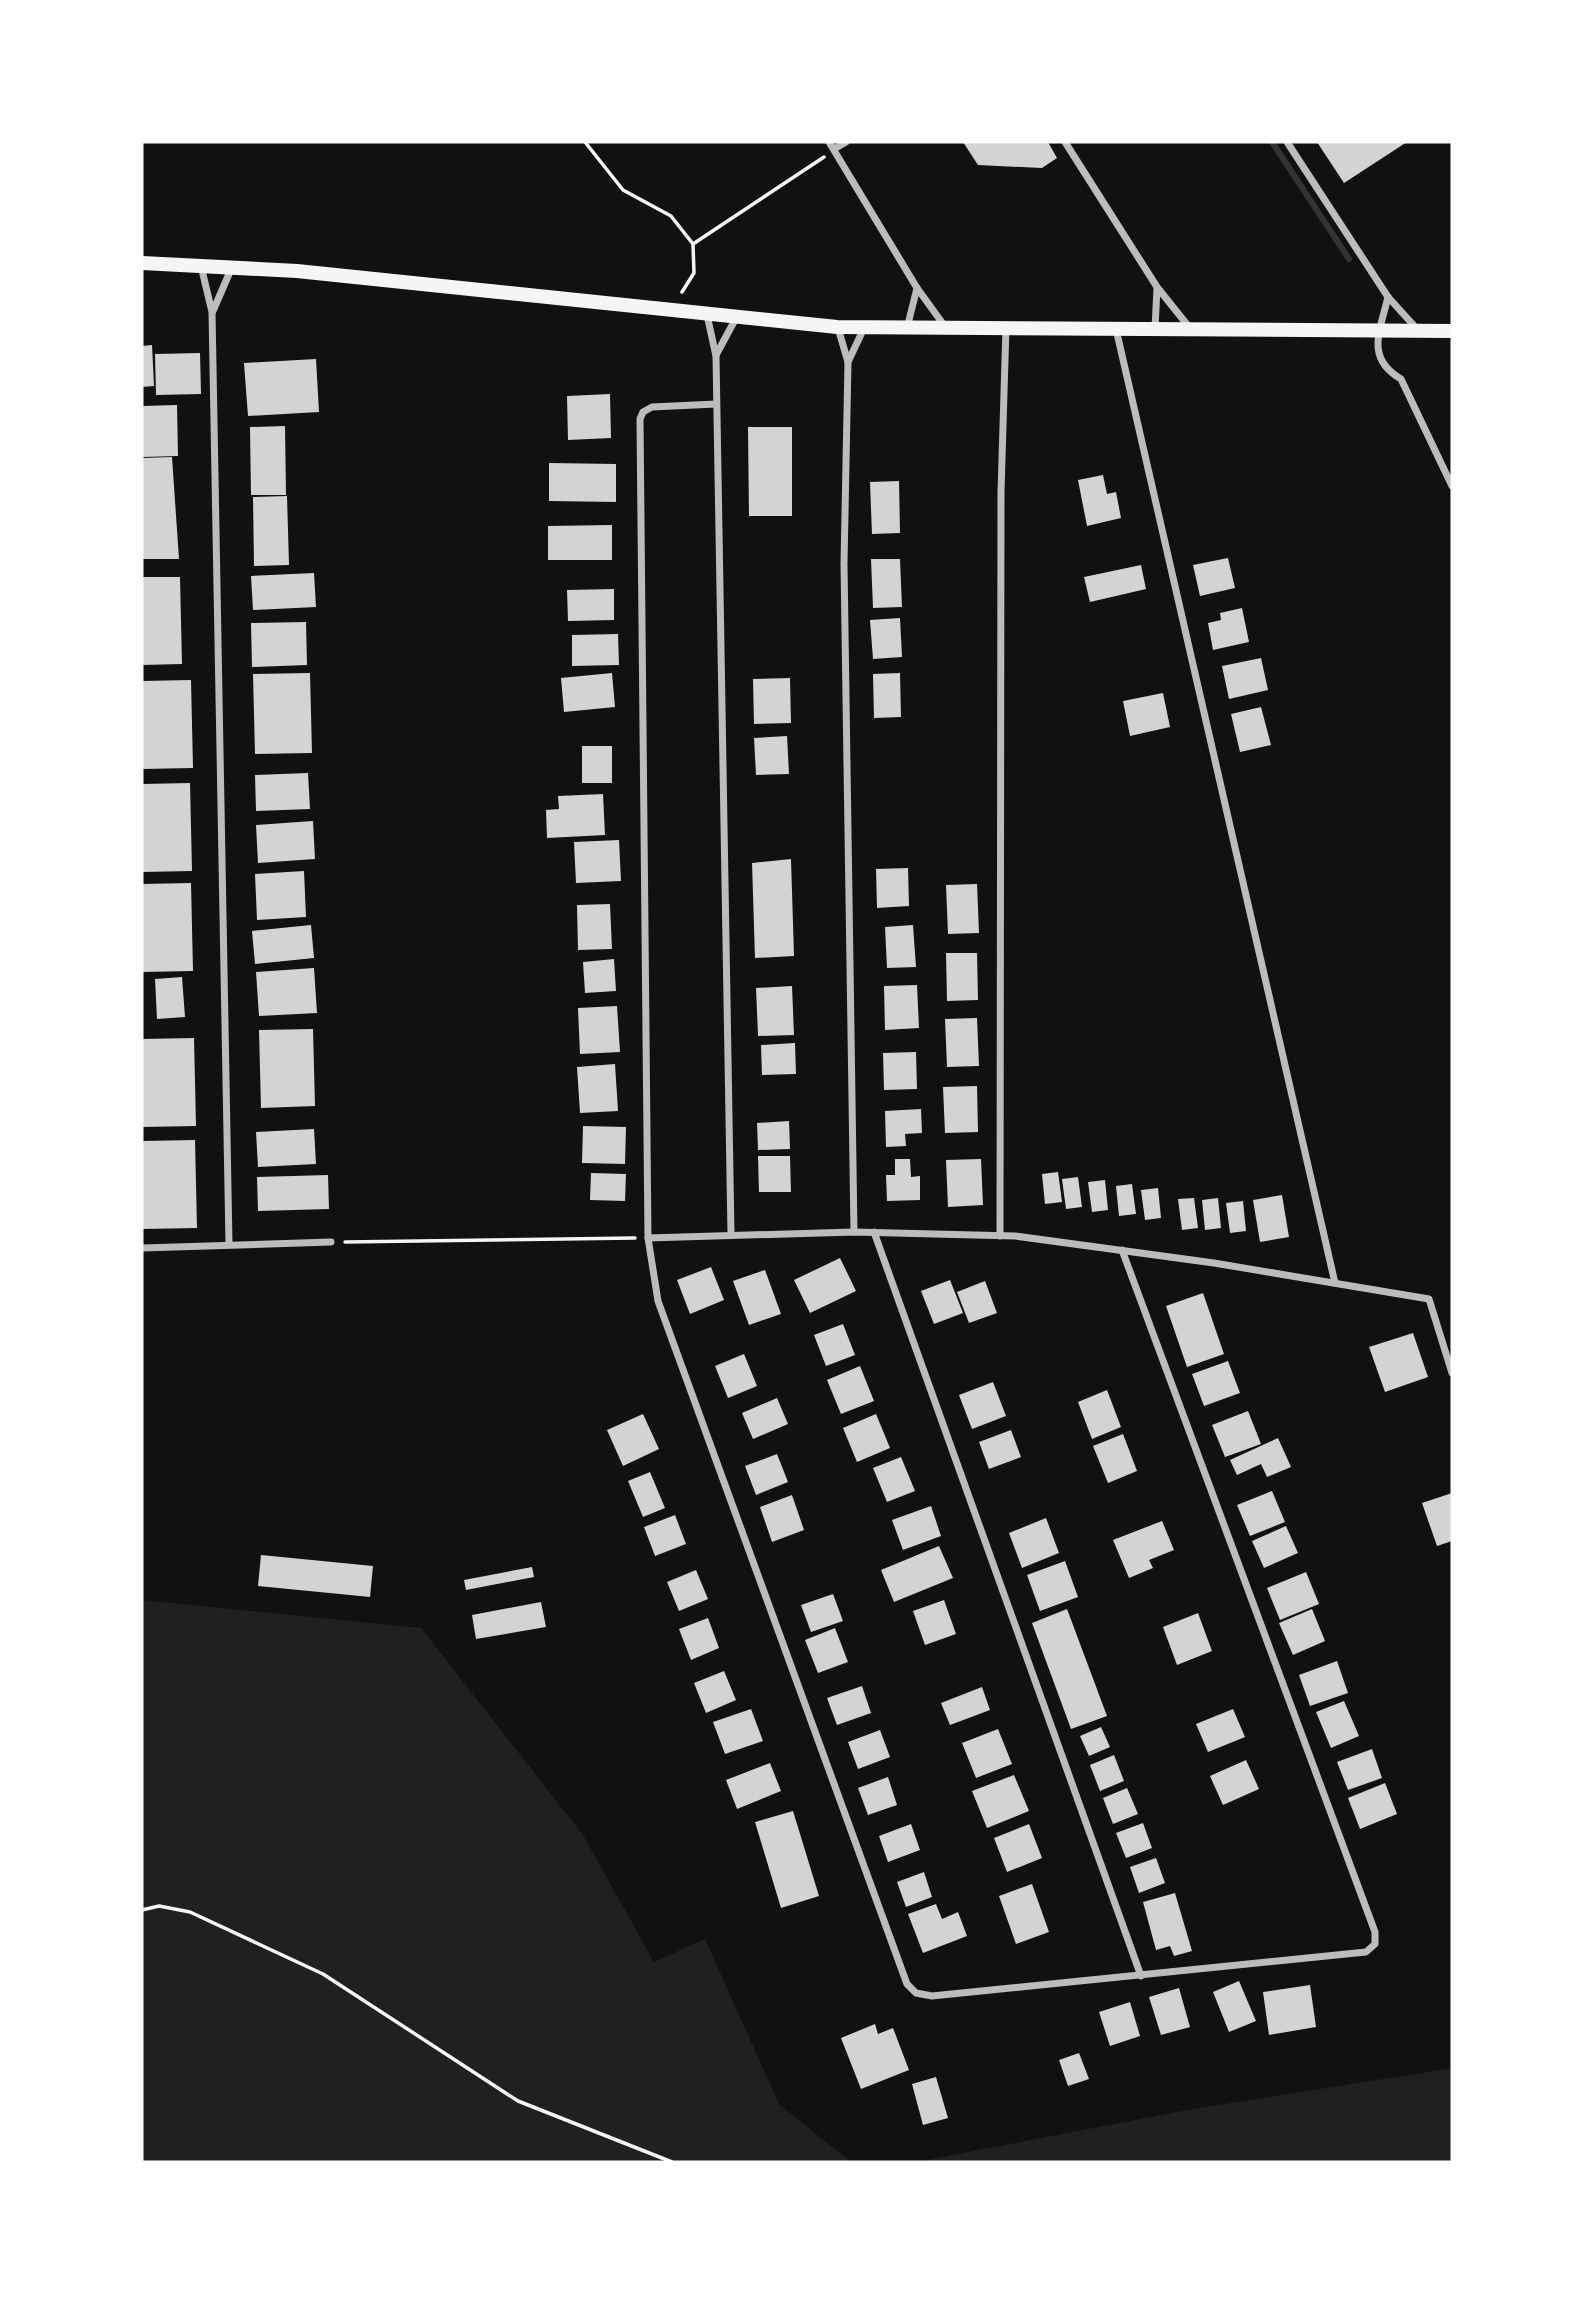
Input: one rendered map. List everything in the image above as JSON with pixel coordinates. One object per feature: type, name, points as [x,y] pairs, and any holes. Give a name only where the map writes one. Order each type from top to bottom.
[{"type":"main road","points":[[142,263],[232,265],[837,327],[1452,331]]},
{"type":"street","points":[[829,142],[917,288],[947,328]]},
{"type":"street","points":[[834,149],[846,142]]},
{"type":"street","points":[[1065,142],[1157,287],[1190,328]]},
{"type":"street","points":[[1287,142],[1388,297],[1420,332]]},
{"type":"street","points":[[201,264],[212,312],[229,1244]]},
{"type":"street","points":[[212,312],[232,265]]},
{"type":"street","points":[[1155,328],[1157,287]]},
{"type":"street","points":[[906,328],[917,288]]},
{"type":"street","points":[[1388,297],[1379,331],[1377,352],[1384,369],[1401,379],[1452,486]]},
{"type":"street","points":[[707,315],[716,356],[731,1234]]},
{"type":"street","points":[[716,356],[736,318]]},
{"type":"street","points":[[837,327],[848,362],[844,564],[853,1232]]},
{"type":"street","points":[[848,362],[865,327]]},
{"type":"street","points":[[1000,1236],[1001,492],[1006,327]]},
{"type":"street","points":[[1115,327],[1335,1283]]},
{"type":"street","points":[[716,404],[652,407],[643,412],[640,419],[648,1238],[659,1301],[907,1984],[916,1993],[932,1996],[1366,1952],[1375,1944],[1375,1933],[1122,1250]]},
{"type":"street","points":[[648,1238],[853,1232],[1000,1236],[1122,1250],[1335,1283],[1429,1299],[1452,1373]]},
{"type":"street","points":[[874,1232],[1141,1976]]},
{"type":"street","points":[[142,1248],[331,1242]]},
{"type":"path","points":[[585,142],[623,190],[671,216],[693,244],[694,273],[682,292]]},
{"type":"path","points":[[693,244],[834,149]]},
{"type":"path","points":[[331,1242],[648,1238]]},
{"type":"path","points":[[142,1910],[159,1906],[190,1912],[311,1968],[518,2101],[672,2162]]},
{"type":"shaded area","points":[[142,1600],[421,1628],[583,1835],[654,1962],[705,1939],[779,2104],[851,2162],[142,2162]]},
{"type":"shaded area","points":[[1452,2070],[1452,2162],[916,2162],[1193,2109]]},
{"type":"building","points":[[963,142],[1048,142],[1057,158],[1042,168],[978,165]]},
{"type":"building","points":[[1317,142],[1407,142],[1344,183]]},
{"type":"building","points":[[152,345],[154,386],[142,387],[142,346]]},
{"type":"building","points":[[200,353],[201,394],[156,395],[155,354]]},
{"type":"building","points":[[316,359],[319,412],[248,416],[244,363]]},
{"type":"building","points":[[610,394],[611,438],[568,440],[567,396]]},
{"type":"building","points":[[177,405],[178,456],[142,457],[142,406]]},
{"type":"building","points":[[285,426],[286,495],[251,495],[250,427]]},
{"type":"building","points":[[748,427],[792,427],[792,516],[749,516]]},
{"type":"building","points":[[172,457],[179,559],[142,559],[142,458]]},
{"type":"building","points":[[549,463],[616,464],[616,502],[549,501]]},
{"type":"building","points":[[1103,475],[1107,494],[1116,492],[1121,518],[1087,526],[1078,480]]},
{"type":"building","points":[[899,481],[900,533],[872,534],[870,482]]},
{"type":"building","points":[[287,496],[289,565],[254,566],[253,497]]},
{"type":"building","points":[[612,525],[612,560],[548,560],[548,526]]},
{"type":"building","points":[[1228,558],[1235,588],[1200,596],[1193,565]]},
{"type":"building","points":[[871,559],[900,559],[902,607],[873,608]]},
{"type":"building","points":[[1141,565],[1146,589],[1090,602],[1084,577]]},
{"type":"building","points":[[314,573],[316,607],[253,610],[251,576]]},
{"type":"building","points":[[142,577],[180,577],[182,664],[142,665]]},
{"type":"building","points":[[614,589],[614,620],[568,621],[567,590]]},
{"type":"building","points":[[1242,608],[1249,642],[1213,650],[1208,623],[1221,620],[1220,613]]},
{"type":"building","points":[[900,618],[902,657],[873,659],[870,620]]},
{"type":"building","points":[[306,622],[307,665],[252,667],[251,623]]},
{"type":"building","points":[[618,634],[619,665],[572,666],[572,635]]},
{"type":"building","points":[[1261,658],[1268,690],[1229,699],[1222,666]]},
{"type":"building","points":[[310,673],[312,753],[255,754],[253,674]]},
{"type":"building","points":[[612,673],[615,707],[564,712],[561,678]]},
{"type":"building","points":[[900,673],[901,717],[874,718],[873,674]]},
{"type":"building","points":[[790,678],[791,723],[754,724],[753,679]]},
{"type":"building","points":[[191,680],[193,768],[142,769],[142,681]]},
{"type":"building","points":[[1163,693],[1170,727],[1130,736],[1123,701]]},
{"type":"building","points":[[1261,707],[1271,745],[1240,752],[1231,714]]},
{"type":"building","points":[[787,736],[789,774],[756,775],[754,738]]},
{"type":"building","points":[[582,746],[612,746],[612,783],[582,783]]},
{"type":"building","points":[[308,773],[310,809],[256,811],[255,775]]},
{"type":"building","points":[[190,783],[192,871],[142,872],[142,784]]},
{"type":"building","points":[[603,794],[605,835],[547,838],[546,810],[559,809],[558,796]]},
{"type":"building","points":[[313,821],[315,859],[258,863],[256,825]]},
{"type":"building","points":[[619,840],[621,881],[576,883],[574,842]]},
{"type":"building","points":[[791,859],[794,956],[755,958],[752,863]]},
{"type":"building","points":[[908,868],[909,906],[877,908],[876,869]]},
{"type":"building","points":[[304,871],[306,917],[257,920],[255,874]]},
{"type":"building","points":[[191,883],[193,971],[142,972],[142,884]]},
{"type":"building","points":[[977,884],[979,933],[948,934],[946,885]]},
{"type":"building","points":[[610,904],[612,949],[578,950],[577,905]]},
{"type":"building","points":[[311,925],[314,958],[255,964],[252,931]]},
{"type":"building","points":[[913,925],[916,967],[887,968],[885,927]]},
{"type":"building","points":[[946,953],[977,953],[978,1000],[947,1001]]},
{"type":"building","points":[[614,959],[616,991],[585,993],[583,962]]},
{"type":"building","points":[[314,968],[317,1013],[259,1016],[256,972]]},
{"type":"building","points":[[182,977],[185,1017],[157,1019],[155,979]]},
{"type":"building","points":[[917,985],[919,1028],[885,1030],[884,986]]},
{"type":"building","points":[[792,986],[794,1035],[758,1036],[756,988]]},
{"type":"building","points":[[617,1006],[620,1052],[580,1054],[578,1008]]},
{"type":"building","points":[[977,1018],[979,1066],[947,1067],[945,1019]]},
{"type":"building","points":[[313,1029],[315,1106],[261,1108],[259,1030]]},
{"type":"building","points":[[194,1038],[196,1126],[142,1127],[142,1039]]},
{"type":"building","points":[[795,1043],[796,1074],[762,1075],[761,1045]]},
{"type":"building","points":[[916,1052],[917,1089],[884,1090],[883,1053]]},
{"type":"building","points":[[615,1064],[618,1111],[580,1113],[577,1067]]},
{"type":"building","points":[[977,1086],[978,1132],[945,1133],[943,1087]]},
{"type":"building","points":[[921,1109],[922,1133],[905,1134],[906,1146],[886,1147],[885,1111]]},
{"type":"building","points":[[789,1121],[790,1149],[758,1150],[757,1123]]},
{"type":"building","points":[[583,1126],[626,1127],[625,1164],[582,1163]]},
{"type":"building","points":[[314,1129],[316,1164],[258,1167],[256,1132]]},
{"type":"building","points":[[195,1140],[197,1228],[142,1229],[142,1141]]},
{"type":"building","points":[[758,1156],[790,1156],[791,1192],[759,1192]]},
{"type":"building","points":[[895,1159],[910,1159],[911,1177],[920,1176],[920,1200],[887,1201],[886,1175],[895,1175]]},
{"type":"building","points":[[981,1159],[983,1205],[948,1207],[946,1160]]},
{"type":"building","points":[[1058,1172],[1062,1202],[1045,1204],[1042,1174]]},
{"type":"building","points":[[591,1173],[626,1174],[625,1201],[590,1200]]},
{"type":"building","points":[[328,1175],[329,1209],[258,1211],[257,1177]]},
{"type":"building","points":[[1078,1177],[1082,1207],[1066,1209],[1062,1179]]},
{"type":"building","points":[[1105,1180],[1108,1210],[1092,1212],[1088,1182]]},
{"type":"building","points":[[1132,1184],[1136,1214],[1119,1216],[1116,1186]]},
{"type":"building","points":[[1158,1188],[1161,1218],[1145,1220],[1141,1190]]},
{"type":"building","points":[[1282,1195],[1289,1237],[1260,1242],[1253,1200]]},
{"type":"building","points":[[1194,1198],[1198,1228],[1182,1230],[1178,1199]]},
{"type":"building","points":[[1218,1198],[1221,1228],[1205,1230],[1202,1200]]},
{"type":"building","points":[[1243,1201],[1246,1231],[1230,1233],[1226,1203]]},
{"type":"building","points":[[840,1258],[856,1291],[810,1313],[794,1280]]},
{"type":"building","points":[[711,1267],[724,1300],[690,1314],[677,1280]]},
{"type":"building","points":[[765,1270],[781,1314],[749,1325],[733,1281]]},
{"type":"building","points":[[950,1280],[963,1313],[934,1324],[921,1291]]},
{"type":"building","points":[[985,1281],[997,1313],[969,1323],[957,1292]]},
{"type":"building","points":[[1203,1293],[1224,1354],[1187,1367],[1166,1306]]},
{"type":"building","points":[[843,1324],[855,1355],[826,1366],[814,1335]]},
{"type":"building","points":[[1413,1333],[1428,1377],[1385,1392],[1369,1347]]},
{"type":"building","points":[[744,1354],[757,1386],[728,1398],[715,1366]]},
{"type":"building","points":[[1228,1361],[1240,1393],[1204,1406],[1192,1374]]},
{"type":"building","points":[[860,1366],[874,1401],[841,1414],[827,1380]]},
{"type":"building","points":[[993,1382],[1006,1416],[972,1429],[959,1395]]},
{"type":"building","points":[[1107,1390],[1121,1427],[1092,1439],[1078,1402]]},
{"type":"building","points":[[777,1398],[788,1424],[753,1439],[742,1413]]},
{"type":"building","points":[[1248,1411],[1261,1444],[1225,1457],[1212,1425]]},
{"type":"building","points":[[643,1414],[659,1449],[623,1466],[607,1430]]},
{"type":"building","points":[[876,1414],[890,1448],[857,1462],[843,1428]]},
{"type":"building","points":[[1011,1430],[1021,1457],[989,1469],[979,1442]]},
{"type":"building","points":[[1123,1434],[1137,1471],[1108,1483],[1093,1446]]},
{"type":"building","points":[[1278,1438],[1291,1467],[1267,1477],[1261,1464],[1237,1475],[1230,1460]]},
{"type":"building","points":[[777,1454],[788,1482],[756,1495],[745,1466]]},
{"type":"building","points":[[901,1457],[915,1491],[887,1502],[873,1468]]},
{"type":"building","points":[[650,1472],[665,1508],[643,1517],[628,1481]]},
{"type":"building","points":[[1272,1491],[1285,1522],[1250,1536],[1237,1505]]},
{"type":"building","points":[[1452,1493],[1452,1541],[1437,1546],[1422,1503]]},
{"type":"building","points":[[792,1495],[804,1530],[772,1542],[760,1507]]},
{"type":"building","points":[[931,1506],[941,1536],[903,1550],[892,1520]]},
{"type":"building","points":[[675,1515],[686,1544],[655,1556],[644,1527]]},
{"type":"building","points":[[1046,1518],[1059,1553],[1022,1568],[1009,1533]]},
{"type":"building","points":[[1162,1521],[1174,1550],[1149,1560],[1153,1568],[1129,1578],[1113,1540]]},
{"type":"building","points":[[1286,1526],[1298,1553],[1264,1568],[1252,1541]]},
{"type":"building","points":[[939,1546],[953,1578],[894,1602],[881,1570]]},
{"type":"building","points":[[261,1555],[373,1566],[370,1597],[258,1586]]},
{"type":"building","points":[[1065,1561],[1078,1597],[1040,1611],[1027,1575]]},
{"type":"building","points":[[532,1567],[534,1577],[466,1590],[464,1580]]},
{"type":"building","points":[[696,1570],[708,1599],[679,1611],[667,1582]]},
{"type":"building","points":[[1306,1572],[1319,1604],[1280,1620],[1267,1588]]},
{"type":"building","points":[[833,1594],[843,1621],[811,1632],[801,1605]]},
{"type":"building","points":[[944,1600],[956,1634],[925,1645],[913,1611]]},
{"type":"building","points":[[541,1602],[546,1627],[476,1639],[472,1615]]},
{"type":"building","points":[[1067,1609],[1107,1716],[1071,1729],[1032,1623]]},
{"type":"building","points":[[1312,1609],[1325,1641],[1293,1655],[1279,1623]]},
{"type":"building","points":[[1198,1613],[1212,1651],[1177,1665],[1163,1627]]},
{"type":"building","points":[[708,1618],[719,1648],[691,1660],[679,1629]]},
{"type":"building","points":[[835,1628],[848,1662],[818,1673],[805,1640]]},
{"type":"building","points":[[1337,1661],[1348,1693],[1310,1706],[1299,1675]]},
{"type":"building","points":[[724,1671],[736,1700],[706,1713],[694,1683]]},
{"type":"building","points":[[862,1686],[871,1713],[837,1725],[827,1698]]},
{"type":"building","points":[[982,1687],[990,1710],[950,1725],[941,1703]]},
{"type":"building","points":[[1344,1701],[1359,1736],[1331,1748],[1316,1712]]},
{"type":"building","points":[[751,1709],[763,1741],[725,1754],[713,1722]]},
{"type":"building","points":[[1233,1709],[1245,1737],[1208,1752],[1196,1724]]},
{"type":"building","points":[[1101,1727],[1110,1747],[1089,1756],[1080,1736]]},
{"type":"building","points":[[998,1729],[1012,1764],[976,1778],[962,1743]]},
{"type":"building","points":[[880,1730],[890,1757],[858,1769],[848,1742]]},
{"type":"building","points":[[1372,1749],[1382,1778],[1348,1790],[1337,1762]]},
{"type":"building","points":[[1114,1755],[1124,1781],[1100,1791],[1090,1765]]},
{"type":"building","points":[[1246,1760],[1259,1789],[1223,1805],[1210,1776]]},
{"type":"building","points":[[770,1763],[781,1791],[737,1809],[726,1780]]},
{"type":"building","points":[[1014,1775],[1029,1811],[987,1828],[972,1791]]},
{"type":"building","points":[[888,1777],[897,1805],[868,1815],[858,1788]]},
{"type":"building","points":[[1385,1783],[1397,1814],[1360,1829],[1348,1798]]},
{"type":"building","points":[[1127,1788],[1138,1814],[1113,1824],[1103,1798]]},
{"type":"building","points":[[793,1811],[819,1896],[781,1908],[755,1822]]},
{"type":"building","points":[[1143,1823],[1152,1848],[1126,1858],[1116,1833]]},
{"type":"building","points":[[911,1824],[920,1850],[888,1862],[879,1836]]},
{"type":"building","points":[[1029,1824],[1042,1858],[1007,1872],[994,1838]]},
{"type":"building","points":[[1156,1858],[1165,1883],[1139,1893],[1130,1867]]},
{"type":"building","points":[[924,1872],[932,1897],[906,1907],[897,1882]]},
{"type":"building","points":[[1032,1884],[1049,1932],[1016,1944],[999,1896]]},
{"type":"building","points":[[1175,1893],[1192,1951],[1174,1956],[1170,1946],[1156,1950],[1143,1902]]},
{"type":"building","points":[[936,1904],[942,1919],[958,1912],[967,1936],[923,1953],[908,1914]]},
{"type":"building","points":[[1239,1981],[1256,2021],[1229,2032],[1213,1992]]},
{"type":"building","points":[[1310,1985],[1316,2027],[1269,2035],[1263,1992]]},
{"type":"building","points":[[1179,1988],[1190,2027],[1161,2035],[1149,1997]]},
{"type":"building","points":[[1130,2002],[1140,2036],[1110,2046],[1099,2012]]},
{"type":"building","points":[[875,2024],[878,2034],[893,2028],[909,2070],[861,2089],[841,2038]]},
{"type":"building","points":[[1079,2053],[1089,2079],[1068,2086],[1059,2060]]},
{"type":"building","points":[[936,2077],[948,2118],[923,2125],[912,2084]]},
{"type":"waterway","points":[[1272,142],[1349,259]]}]
